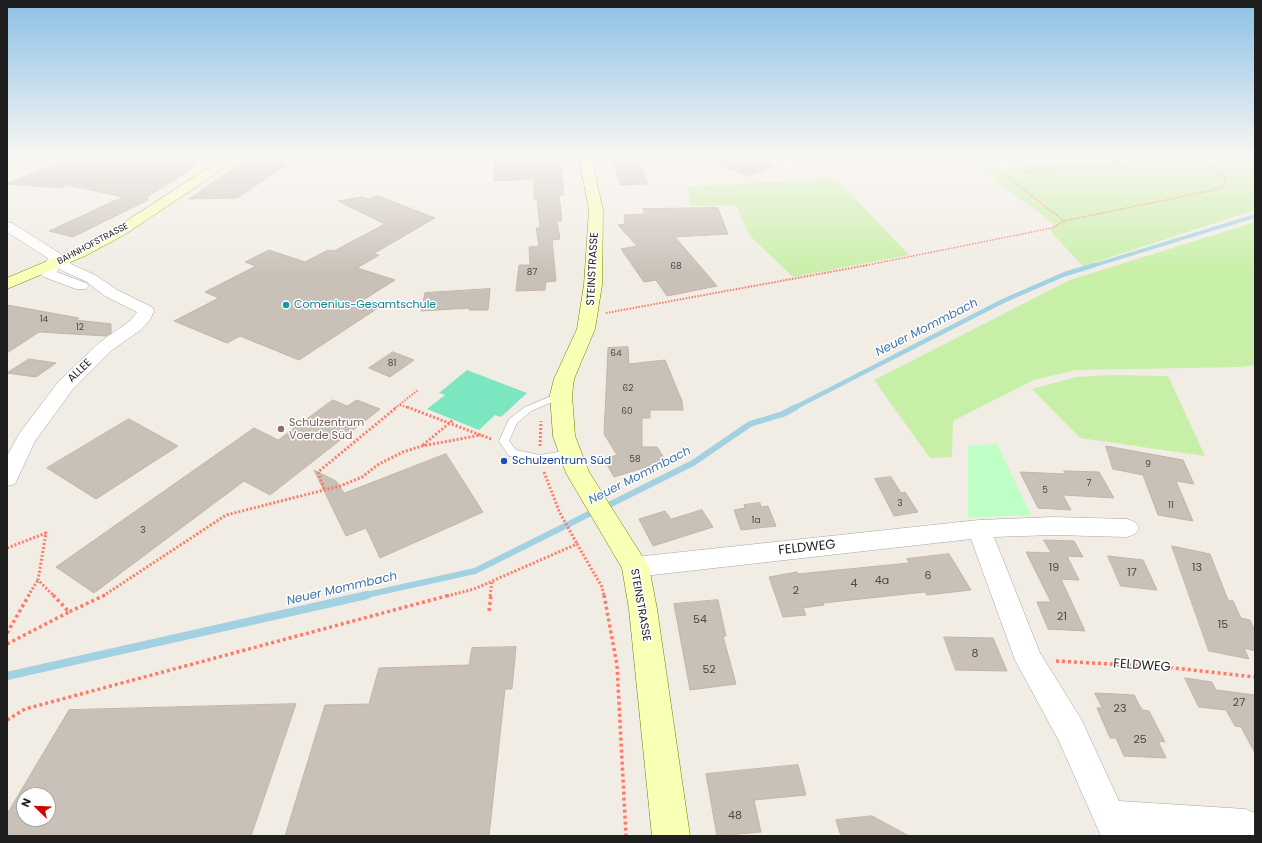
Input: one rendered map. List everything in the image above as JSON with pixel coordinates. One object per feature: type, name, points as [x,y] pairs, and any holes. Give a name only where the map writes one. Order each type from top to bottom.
[{"type":"street","name":"BAHNHOFSTRASSE","points":[[7,284],[119,232],[173,196]]},
{"type":"street","name":"STEINSTRASSE","points":[[593,196],[596,210],[593,285],[586,330],[564,379],[561,395],[564,436],[578,473],[635,567],[643,609],[671,836]]},
{"type":"street","points":[[7,226],[46,250],[56,261]]},
{"type":"street","name":"ALLEE","points":[[7,478],[26,439],[66,385],[106,346],[143,318],[146,310],[111,293],[80,285],[49,274],[56,261]]},
{"type":"street","name":"FELDWEG","points":[[635,567],[979,529],[1053,526],[1127,528]]},
{"type":"street","points":[[979,529],[1029,660],[1070,730],[1114,826],[1245,826]]},
{"type":"lane","points":[[561,395],[528,409],[513,421],[504,441],[513,453],[540,459],[570,454]]},
{"type":"path","points":[[1036,196],[1064,221]]},
{"type":"path","points":[[589,315],[607,313],[932,253],[1052,228],[1064,221],[1183,196]]},
{"type":"path","points":[[324,489],[318,472],[418,390]]},
{"type":"path","points":[[400,405],[491,438]]},
{"type":"path","points":[[422,446],[453,420]]},
{"type":"path","points":[[7,644],[108,594],[226,515],[340,486],[362,477],[379,464],[403,452],[422,446],[481,435]]},
{"type":"path","points":[[559,511],[576,544],[602,587],[617,666],[626,836]]},
{"type":"path","points":[[7,548],[46,533],[38,580],[7,634]]},
{"type":"path","points":[[7,720],[25,709],[466,591],[576,544]]},
{"type":"path","points":[[38,580],[69,612]]},
{"type":"path","points":[[488,611],[492,581]]},
{"type":"path","name":"FELDWEG","points":[[1029,660],[1165,667],[1255,677]]},
{"type":"green space","points":[[689,196],[853,196],[909,255],[793,277],[749,235],[736,205],[691,206]]},
{"type":"green space","points":[[1016,196],[1255,196],[1255,210],[1083,266],[1050,231],[1054,224]]},
{"type":"green space","points":[[1255,222],[1255,365],[1240,367],[1076,370],[1034,380],[953,421],[952,457],[930,458],[874,380],[1070,280]]},
{"type":"green space","points":[[467,370],[527,393],[501,417],[495,415],[479,430],[427,409],[445,395],[439,393]]},
{"type":"green space","points":[[1111,375],[1168,376],[1205,456],[1080,438],[1032,389],[1076,377]]},
{"type":"green space","points":[[997,444],[1031,515],[968,518],[968,446]]},
{"type":"building","points":[[120,196],[148,196],[148,200],[73,237],[49,231],[123,197]]},
{"type":"building","points":[[193,196],[239,196],[237,198],[189,199]]},
{"type":"building","name":"Comenius-Gesamtschule","points":[[379,196],[435,218],[373,254],[379,255],[357,268],[395,280],[360,302],[378,308],[299,360],[240,336],[227,343],[174,321],[219,298],[205,292],[256,266],[245,262],[269,250],[305,262],[328,250],[334,251],[385,224],[338,201],[361,197],[368,199]]},
{"type":"building","points":[[534,196],[559,196],[562,221],[557,221],[560,239],[552,240],[556,281],[546,282],[545,290],[516,291],[519,265],[530,265],[529,247],[539,246],[536,228],[540,228],[537,199],[534,199]]},
{"type":"building","points":[[718,208],[728,234],[675,237],[717,286],[667,296],[656,280],[644,282],[621,249],[637,246],[618,225],[625,224],[624,215],[645,214],[643,209]]},
{"type":"building","points":[[490,289],[488,310],[469,310],[470,308],[421,311],[425,293]]},
{"type":"building","points":[[7,305],[79,318],[76,320],[111,324],[111,333],[106,336],[39,332],[7,353]]},
{"type":"building","points":[[628,347],[629,364],[665,360],[682,401],[683,410],[650,410],[650,418],[642,418],[642,447],[657,447],[666,461],[614,477],[604,459],[617,455],[604,434],[608,348]]},
{"type":"building","points":[[393,352],[414,360],[390,377],[369,368]]},
{"type":"building","points":[[29,359],[56,363],[36,377],[7,373]]},
{"type":"building","points":[[333,400],[347,406],[357,400],[380,409],[270,495],[244,481],[94,593],[56,567],[254,428],[278,440]]},
{"type":"building","points":[[129,419],[178,446],[96,499],[47,468]]},
{"type":"building","points":[[1106,446],[1183,460],[1194,484],[1176,481],[1193,521],[1158,515],[1143,475],[1113,469]]},
{"type":"building","points":[[446,454],[483,512],[380,558],[366,528],[346,536],[314,470],[336,481],[344,493]]},
{"type":"building","points":[[1064,471],[1099,472],[1114,498],[1063,495],[1071,510],[1038,508],[1020,472],[1066,474]]},
{"type":"building","points":[[891,477],[901,493],[905,492],[918,512],[894,516],[875,479]]},
{"type":"building","points":[[760,503],[761,507],[768,506],[776,526],[741,530],[734,510],[745,508],[744,505]]},
{"type":"building","points":[[702,510],[713,527],[653,546],[639,519],[665,511],[671,519]]},
{"type":"building","points":[[1044,540],[1074,541],[1083,557],[1067,556],[1079,580],[1061,579],[1085,631],[1048,629],[1037,602],[1051,602],[1026,552],[1051,553]]},
{"type":"building","points":[[1172,546],[1210,554],[1228,600],[1233,601],[1241,618],[1250,620],[1255,631],[1255,651],[1244,648],[1249,659],[1209,651]]},
{"type":"building","points":[[949,554],[971,590],[927,595],[925,592],[823,603],[824,605],[803,608],[806,615],[783,617],[769,577],[797,572],[798,574],[909,563],[907,559]]},
{"type":"building","points":[[1108,556],[1143,560],[1157,590],[1121,586]]},
{"type":"building","points":[[718,600],[726,636],[723,636],[736,684],[690,690],[674,604]]},
{"type":"building","points":[[944,637],[993,638],[1007,671],[956,670]]},
{"type":"building","points":[[516,647],[512,689],[505,689],[489,836],[285,836],[325,705],[369,704],[379,668],[469,665],[472,648]]},
{"type":"building","points":[[1185,678],[1212,682],[1216,690],[1255,695],[1255,753],[1241,727],[1235,726],[1226,710],[1199,707]]},
{"type":"building","points":[[1095,693],[1134,695],[1142,710],[1149,711],[1165,742],[1158,741],[1166,758],[1124,756],[1116,738],[1110,738],[1097,708],[1102,708]]},
{"type":"building","points":[[296,704],[251,836],[7,836],[7,814],[16,799],[16,827],[56,827],[56,787],[23,787],[69,710]]},
{"type":"building","points":[[798,765],[806,795],[754,800],[761,832],[717,836],[706,774]]},
{"type":"building","points":[[872,816],[909,836],[841,836],[836,820]]},
{"type":"waterway","name":"Neuer Mommbach","points":[[1092,266],[1255,216]]},
{"type":"waterway","name":"Neuer Mommbach","points":[[794,408],[1003,301],[1065,274],[1095,265]]},
{"type":"waterway","name":"Neuer Mommbach","points":[[603,508],[693,463],[750,424],[783,414],[796,407]]},
{"type":"waterway","name":"Neuer Mommbach","points":[[362,596],[475,571],[595,511]]},
{"type":"waterway","name":"Neuer Mommbach","points":[[7,676],[367,595]]},
{"type":"place","name":"Comenius-Gesamtschule","points":[[286,305]]},
{"type":"place","name":"Schulzentrum Voerde Süd","points":[[281,429]]},
{"type":"place","name":"Schulzentrum Süd","points":[[504,461]]}]
